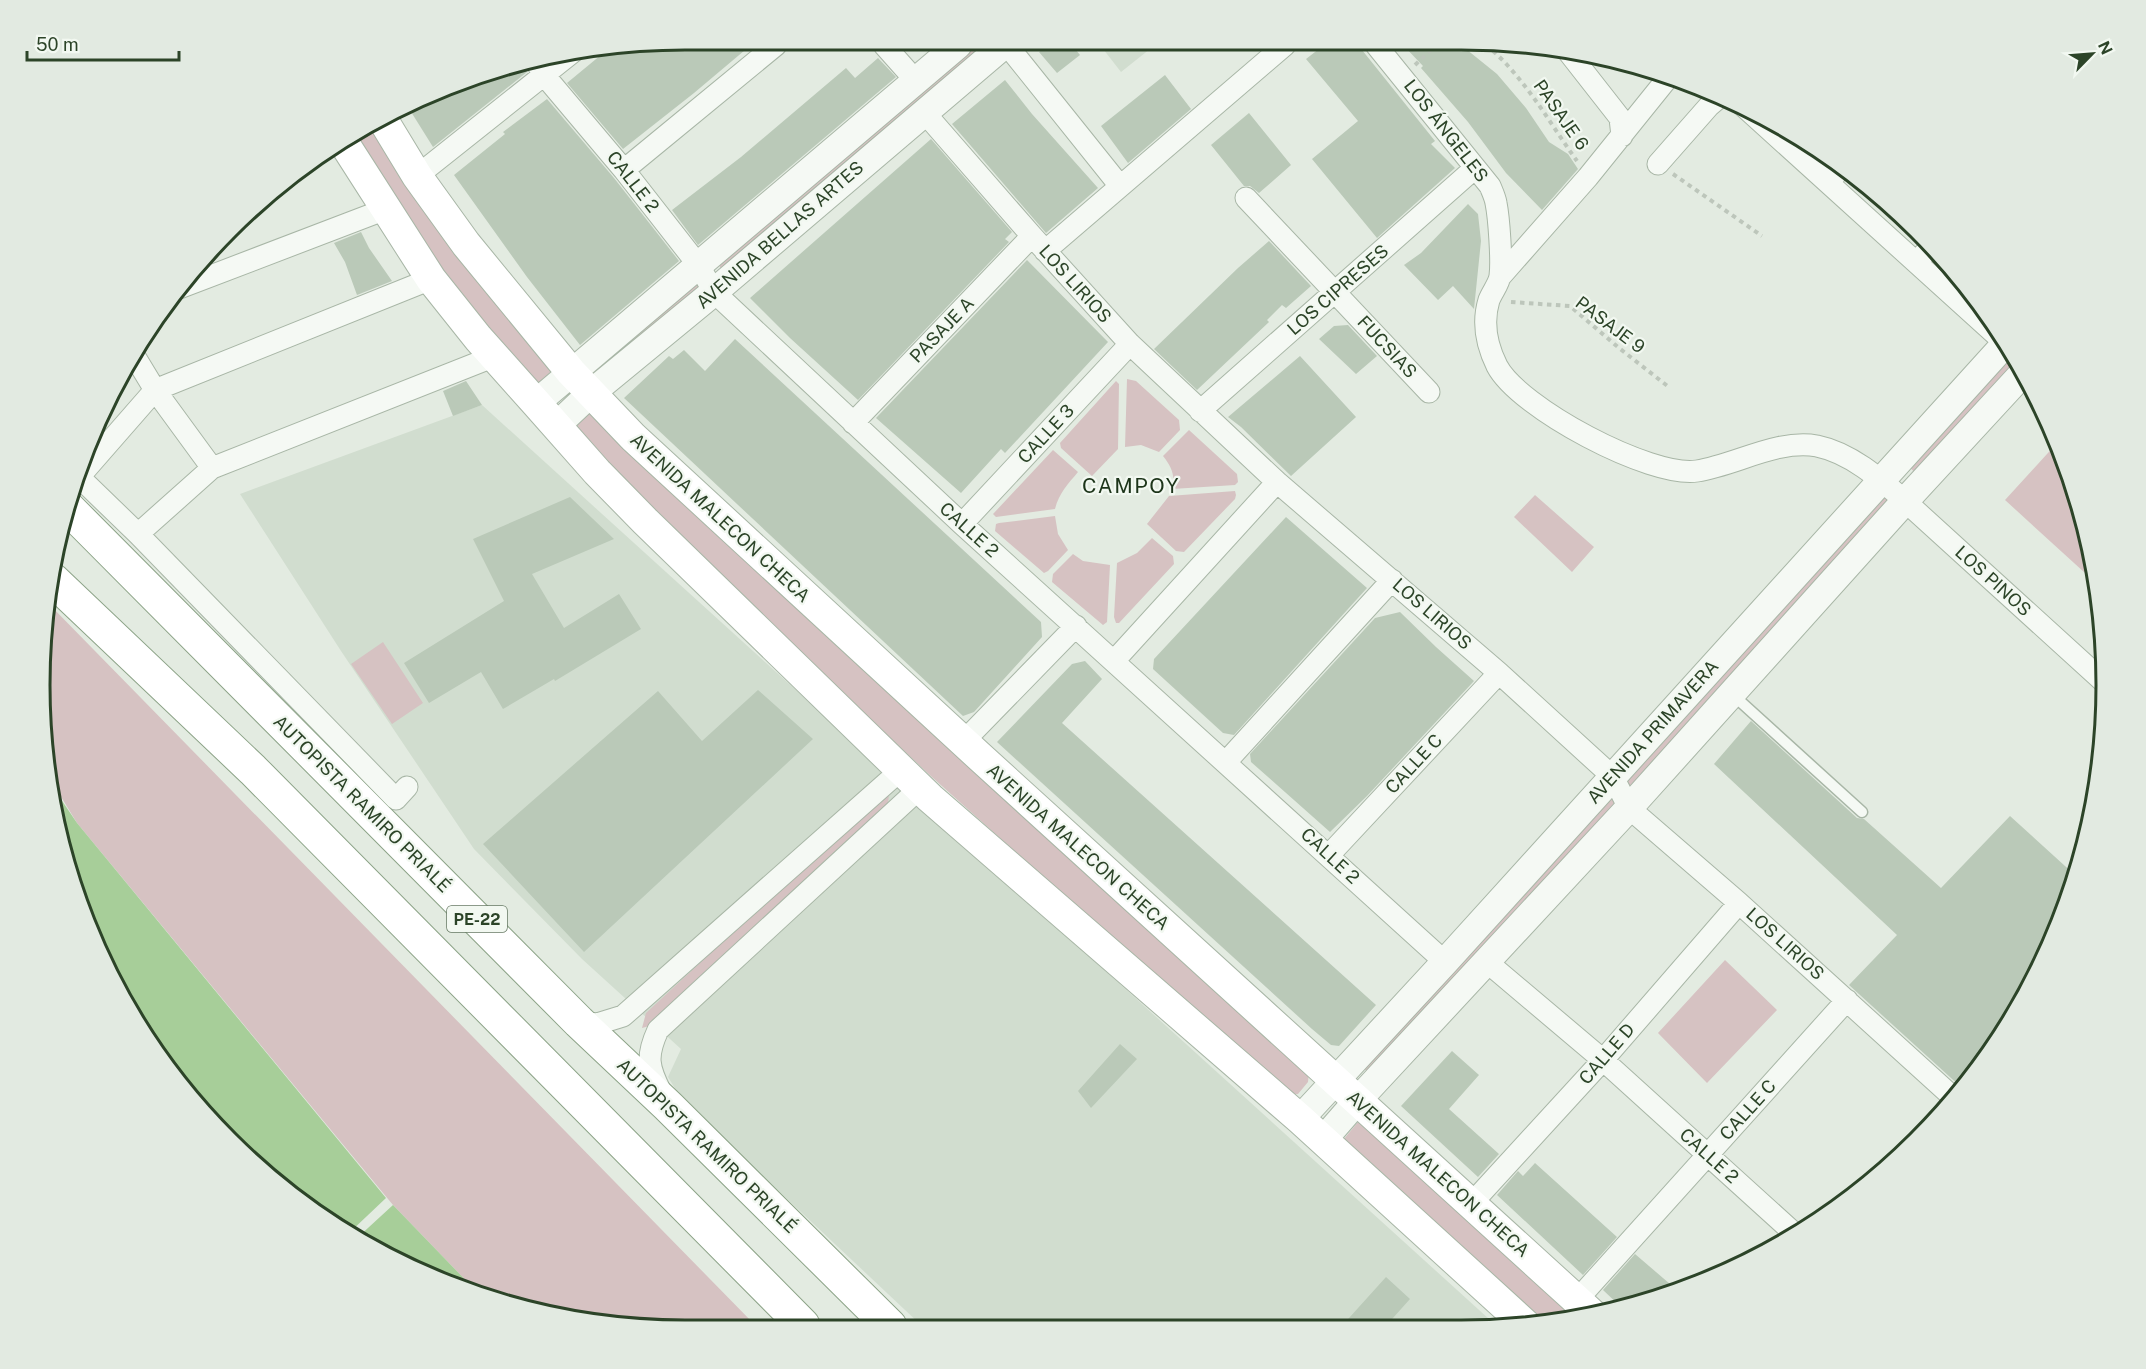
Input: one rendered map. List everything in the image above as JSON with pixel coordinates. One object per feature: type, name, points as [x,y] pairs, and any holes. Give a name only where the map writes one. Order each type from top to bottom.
[{"type":"highway","name":"AUTOPISTA RAMIRO PRIALÉ","points":[[73,513],[579,1022],[668,1106],[884,1320]]},
{"type":"highway","name":"PE-22","points":[[58,585],[253,770],[798,1320]]},
{"type":"main road","name":"AVENIDA MALECON CHECA","points":[[386,125],[417,176],[466,244],[580,383],[633,437],[963,742],[1585,1307]]},
{"type":"main road","points":[[347,148],[431,279],[556,426],[645,521],[911,779],[1300,1119],[1517,1317]]},
{"type":"street","points":[[624,170],[770,50]]},
{"type":"street","points":[[888,50],[916,81]]},
{"type":"street","name":"AVENIDA BELLAS ARTES","points":[[556,426],[580,383],[699,266],[952,50]]},
{"type":"street","name":"AVENIDA BELLAS ARTES","points":[[536,403],[580,383],[714,292],[999,50]]},
{"type":"street","points":[[1009,50],[1120,186]]},
{"type":"street","name":"PASAJE A","points":[[853,423],[1039,244],[1120,186],[1280,50]]},
{"type":"street","name":"LOS ÁNGELES","points":[[1380,50],[1490,186],[1496,202],[1500,278],[1489,301],[1485,326],[1489,348],[1498,369],[1514,387],[1534,403],[1608,447],[1640,461],[1669,470],[1695,471],[1791,445],[1817,446],[1846,456],[1881,480]]},
{"type":"street","points":[[1575,60],[1620,118],[1622,136]]},
{"type":"street","points":[[417,176],[540,67]]},
{"type":"street","name":"CALLE 2","points":[[540,67],[699,266],[714,292],[962,524],[1445,962]]},
{"type":"street","points":[[1500,278],[1588,177],[1664,82]]},
{"type":"street","points":[[1658,164],[1714,102]]},
{"type":"street","name":"LOS LIRIOS","points":[[924,112],[1130,344],[1277,482],[1499,673],[1613,777],[1629,808],[1739,903],[1948,1092]]},
{"type":"street","points":[[1794,145],[1834,175],[1917,262],[1980,319]]},
{"type":"street","name":"LOS CIPRESES","points":[[1200,411],[1476,168]]},
{"type":"street","name":"FUCSIAS","points":[[1246,198],[1429,392]]},
{"type":"street","points":[[194,283],[387,209]]},
{"type":"street","points":[[1917,262],[1926,252]]},
{"type":"street","points":[[91,460],[155,390],[431,279]]},
{"type":"street","name":"CALLE 3","points":[[962,524],[1130,344]]},
{"type":"street","name":"AVENIDA PRIMAVERA","points":[[1300,1119],[2000,350]]},
{"type":"street","points":[[138,534],[212,468],[495,356]]},
{"type":"street","points":[[138,362],[155,390],[212,468]]},
{"type":"street","name":"AVENIDA PRIMAVERA","points":[[1323,1140],[1629,808],[2018,379]]},
{"type":"street","name":"LOS PINOS","points":[[1881,480],[2096,675]]},
{"type":"street","points":[[83,481],[138,534],[396,799],[407,787]]},
{"type":"street","points":[[1114,661],[1277,482]]},
{"type":"street","points":[[1226,762],[1392,580]]},
{"type":"street","points":[[963,742],[1076,626]]},
{"type":"street","name":"CALLE C","points":[[1329,855],[1499,673]]},
{"type":"street","points":[[579,1022],[597,1024],[623,1016],[911,779]]},
{"type":"street","points":[[668,1106],[654,1079],[649,1062],[650,1048],[658,1030],[911,779]]},
{"type":"street","name":"CALLE D","points":[[1472,1203],[1603,1060],[1739,903]]},
{"type":"street","name":"CALLE 2","points":[[1487,962],[1603,1060],[1788,1228]]},
{"type":"street","name":"CALLE C","points":[[1585,1307],[1707,1155],[1847,1000]]},
{"type":"lane","points":[[1732,693],[1862,812]]},
{"type":"path","points":[[1403,76],[1431,50]]},
{"type":"path","name":"PASAJE 6","points":[[1493,51],[1532,95],[1588,177]]},
{"type":"path","points":[[1658,164],[1762,236]]},
{"type":"path","name":"PASAJE 9","points":[[1489,301],[1570,306],[1618,348],[1670,388]]},
{"type":"shaded area","points":[[965,50],[989,50],[721,269],[718,263]]},
{"type":"shaded area","points":[[1104,50],[1149,50],[1121,72]]},
{"type":"shaded area","points":[[380,128],[553,368],[553,378],[543,388],[490,339],[355,142]]},
{"type":"shaded area","points":[[694,279],[703,285],[597,378],[588,368]]},
{"type":"shaded area","points":[[2005,358],[2014,373],[1920,477],[1908,466]]},
{"type":"shaded area","points":[[1127,379],[1136,381],[1179,420],[1180,430],[1159,452],[1141,445],[1125,447]]},
{"type":"shaded area","points":[[1116,381],[1119,384],[1118,449],[1092,476],[1061,448],[1060,443]]},
{"type":"shaded area","points":[[482,405],[1489,1319],[916,1320],[682,1100],[668,1077],[681,1049],[582,959],[474,849],[341,651],[240,494]]},
{"type":"shaded area","points":[[595,409],[1309,1071],[1308,1082],[1298,1094],[1284,1095],[933,778],[651,515],[572,424]]},
{"type":"shaded area","points":[[1189,430],[1237,474],[1238,482],[1235,485],[1172,489],[1172,471],[1163,456]]},
{"type":"shaded area","points":[[2051,449],[2075,520],[2086,574],[2005,500]]},
{"type":"shaded area","points":[[1053,450],[1078,472],[1061,493],[1055,509],[996,517],[993,514]]},
{"type":"shaded area","points":[[1235,491],[1235,499],[1184,552],[1176,551],[1147,524],[1169,496]]},
{"type":"shaded area","points":[[1884,491],[1896,502],[1372,1076],[1361,1066]]},
{"type":"shaded area","points":[[1535,495],[1594,547],[1572,572],[1514,517]]},
{"type":"shaded area","points":[[1055,516],[1058,534],[1068,550],[1044,573],[995,531],[996,524],[999,523]]},
{"type":"shaded area","points":[[1152,538],[1173,556],[1174,564],[1119,623],[1116,623],[1114,617],[1117,563],[1137,553]]},
{"type":"shaded area","points":[[1073,554],[1083,561],[1110,565],[1107,622],[1103,625],[1052,582],[1053,574]]},
{"type":"shaded area","points":[[54,609],[750,1320],[684,1320],[602,1314],[520,1298],[466,1281],[393,1205],[77,823],[60,795],[55,767],[50,684]]},
{"type":"shaded area","points":[[383,642],[423,703],[392,724],[351,664]]},
{"type":"shaded area","points":[[889,794],[888,803],[653,1025],[642,1028],[646,1013],[881,795]]},
{"type":"shaded area","points":[[60,798],[77,823],[386,1198],[356,1227],[298,1188],[266,1162],[235,1134],[207,1103],[157,1037],[115,965],[83,889],[71,849]]},
{"type":"shaded area","points":[[1725,960],[1777,1010],[1707,1083],[1658,1033]]},
{"type":"shaded area","points":[[1358,1122],[1369,1122],[1575,1309],[1527,1316],[1344,1139]]},
{"type":"shaded area","points":[[393,1205],[466,1281],[404,1254],[364,1232]]},
{"type":"building","points":[[745,50],[623,149],[567,83],[601,55],[643,51]]},
{"type":"building","points":[[1042,50],[1076,50],[1080,55],[1057,73],[1039,52]]},
{"type":"building","points":[[1318,50],[1362,50],[1435,141],[1431,144],[1455,168],[1377,238],[1312,159],[1358,121],[1306,59]]},
{"type":"building","points":[[1408,50],[1467,50],[1497,74],[1526,108],[1549,142],[1568,154],[1578,169],[1542,210],[1506,173],[1468,122],[1421,68],[1423,66]]},
{"type":"building","points":[[878,58],[896,77],[698,245],[672,210],[741,157],[846,68],[855,78]]},
{"type":"building","points":[[526,70],[527,72],[433,147],[411,112],[480,83]]},
{"type":"building","points":[[1165,75],[1191,109],[1128,163],[1101,126]]},
{"type":"building","points":[[1005,80],[1098,188],[1046,233],[952,124]]},
{"type":"building","points":[[547,99],[614,178],[679,261],[580,345],[527,277],[454,175],[505,134],[503,132]]},
{"type":"building","points":[[1249,113],[1291,165],[1259,193],[1250,186],[1244,186],[1211,145]]},
{"type":"building","points":[[931,139],[1012,232],[1005,239],[1009,242],[858,400],[750,298]]},
{"type":"building","points":[[1468,204],[1478,214],[1481,241],[1474,309],[1453,286],[1438,300],[1404,265],[1421,253]]},
{"type":"building","points":[[361,232],[392,281],[357,295],[345,262],[334,243]]},
{"type":"building","points":[[1269,241],[1311,286],[1286,308],[1282,305],[1267,320],[1269,322],[1197,390],[1154,349]]},
{"type":"building","points":[[1027,260],[1108,342],[1005,453],[1001,449],[961,493],[876,418]]},
{"type":"building","points":[[1348,325],[1377,356],[1356,374],[1319,339],[1334,326]]},
{"type":"building","points":[[735,339],[1041,622],[1042,637],[974,712],[963,716],[624,398],[669,356],[673,359],[684,350],[705,371]]},
{"type":"building","points":[[1300,356],[1356,417],[1291,476],[1228,417]]},
{"type":"building","points":[[466,381],[482,405],[453,416],[443,391]]},
{"type":"building","points":[[570,497],[614,539],[532,574],[564,628],[619,594],[641,629],[555,681],[554,679],[503,709],[481,672],[429,703],[404,663],[504,601],[473,539]]},
{"type":"building","points":[[1286,517],[1367,588],[1234,735],[1223,733],[1153,669],[1154,659]]},
{"type":"building","points":[[1400,612],[1474,681],[1367,796],[1330,832],[1251,762],[1250,754],[1375,618]]},
{"type":"building","points":[[1085,661],[1102,679],[1062,723],[1376,1005],[1339,1046],[1331,1045],[1312,1029],[997,742],[1072,664]]},
{"type":"building","points":[[758,690],[813,739],[584,952],[483,844],[658,691],[702,741]]},
{"type":"building","points":[[1751,721],[1857,818],[1864,819],[1941,888],[2010,816],[2069,870],[2048,928],[2031,965],[1989,1037],[1956,1082],[1849,985],[1897,935],[1714,764]]},
{"type":"building","points":[[1120,1044],[1137,1059],[1091,1108],[1078,1091]]},
{"type":"building","points":[[1452,1051],[1479,1075],[1449,1109],[1499,1154],[1478,1177],[1401,1106]]},
{"type":"building","points":[[1535,1163],[1617,1237],[1583,1275],[1497,1195],[1518,1171],[1523,1176]]},
{"type":"building","points":[[1635,1254],[1670,1284],[1614,1301],[1603,1290]]},
{"type":"building","points":[[1386,1277],[1410,1299],[1391,1320],[1347,1320]]},
{"type":"district","name":"CAMPOY","points":[[1131,486]]}]
